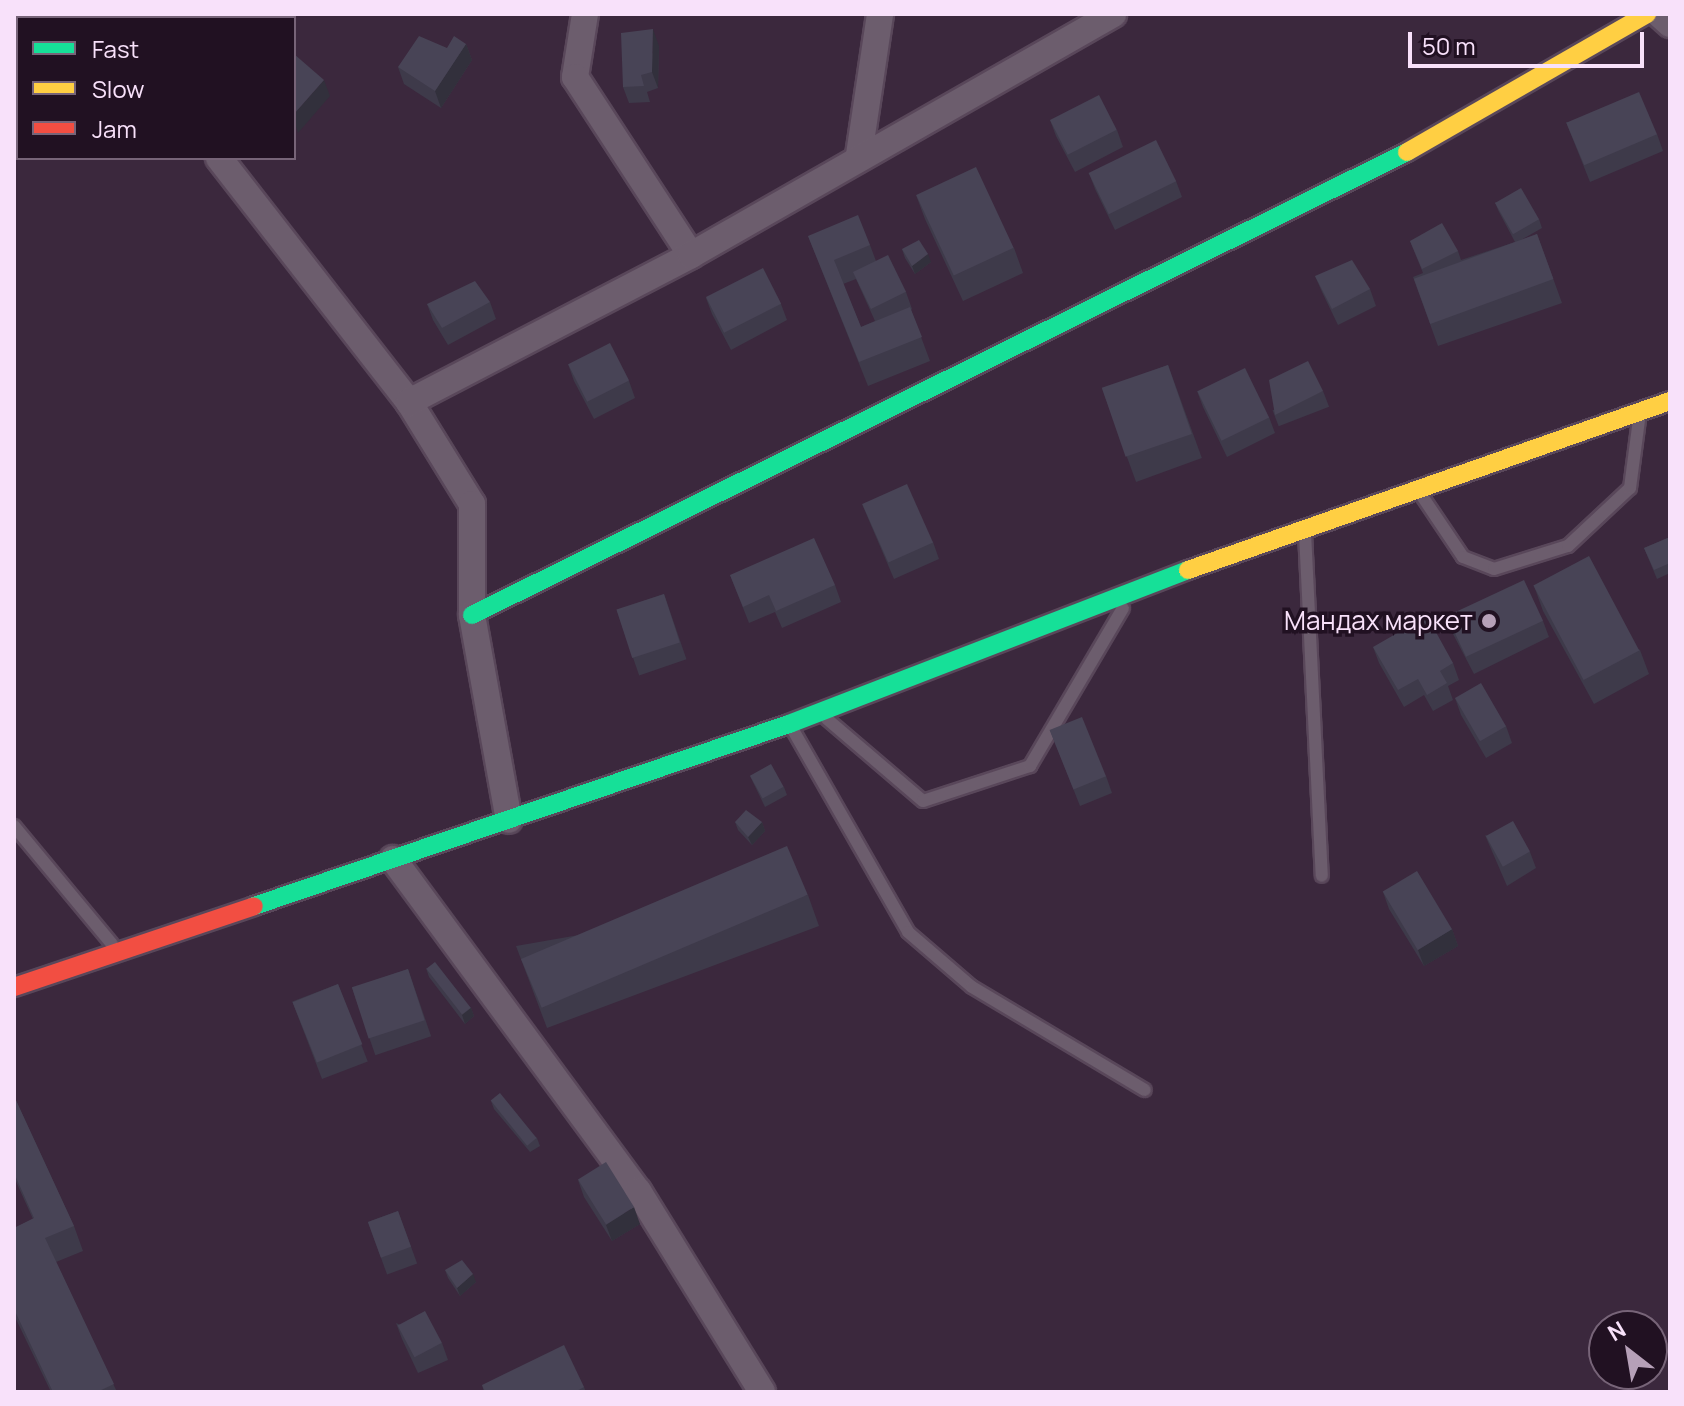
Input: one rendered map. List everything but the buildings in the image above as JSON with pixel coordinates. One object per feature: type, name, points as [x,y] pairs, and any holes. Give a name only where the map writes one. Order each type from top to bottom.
[{"type":"main road","points":[[472,615],[1487,112],[1647,14]]},
{"type":"main road","points":[[14,987],[789,724],[1304,525],[1670,401]]},
{"type":"street","points":[[585,14],[575,77],[691,255]]},
{"type":"street","points":[[859,155],[880,14]]},
{"type":"street","points":[[409,402],[691,255],[859,155],[1113,14]]},
{"type":"street","points":[[1659,14],[1670,24]]},
{"type":"street","points":[[221,160],[409,402],[472,504],[472,615],[509,820]]},
{"type":"street","points":[[393,859],[638,1191],[762,1392]]},
{"type":"lane","points":[[1417,487],[1463,557],[1494,569],[1568,546],[1630,488],[1640,411]]},
{"type":"lane","points":[[1304,525],[1322,876]]},
{"type":"lane","points":[[819,712],[923,801],[1030,766],[1132,591]]},
{"type":"lane","points":[[789,724],[908,932],[972,987],[1145,1090]]},
{"type":"lane","points":[[14,826],[117,950]]},
{"type":"traffic: fast","points":[[472,615],[1407,152]]},
{"type":"traffic: fast","points":[[254,906],[789,724],[1188,570]]},
{"type":"traffic: slow","points":[[1407,152],[1647,14]]},
{"type":"traffic: slow","points":[[1188,570],[1670,401]]},
{"type":"traffic: jam","points":[[14,987],[254,906]]},
{"type":"place","name":"Мандах маркет","points":[[1489,621]]}]
